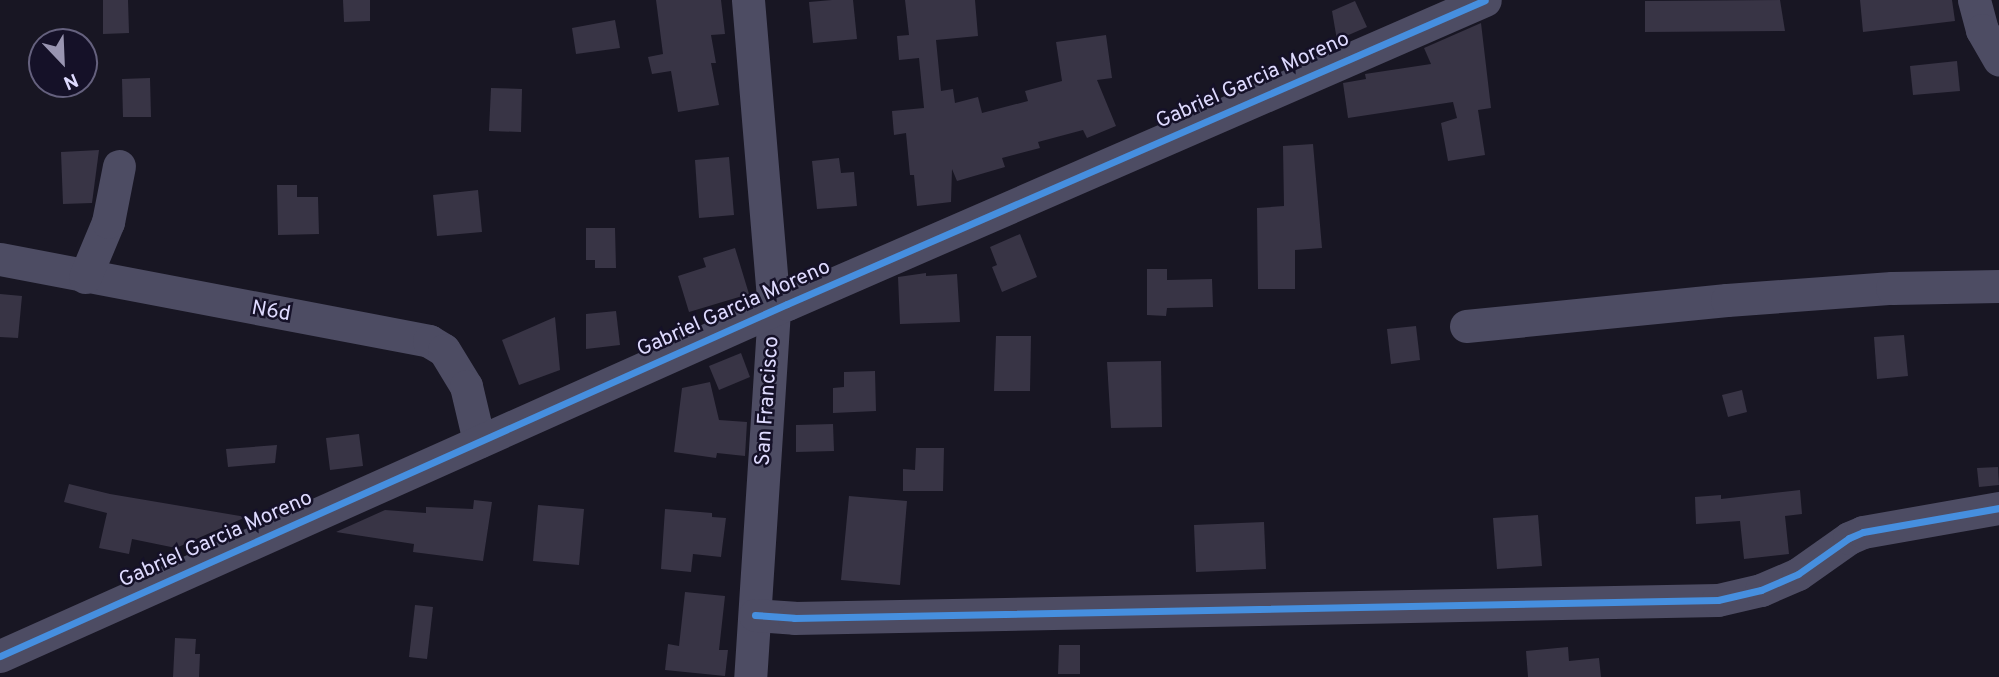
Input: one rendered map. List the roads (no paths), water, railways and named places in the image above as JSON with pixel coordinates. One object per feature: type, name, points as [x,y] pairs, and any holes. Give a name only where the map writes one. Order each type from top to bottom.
[{"type":"street","name":"San Francisco","points":[[748,0],[774,310],[750,677]]},
{"type":"street","name":"Gabriel Garcia Moreno","points":[[0,656],[774,310],[1485,0]]},
{"type":"street","points":[[1985,19],[1999,60]]},
{"type":"street","points":[[85,277],[108,222],[119,166]]},
{"type":"street","name":"N6d","points":[[0,259],[429,341],[444,350],[466,386],[479,441]]},
{"type":"street","points":[[1466,326],[1727,300],[1892,288],[1999,286]]},
{"type":"street","points":[[755,615],[794,618],[1718,600],[1761,590],[1798,574],[1849,538],[1863,532],[1999,508]]}]
